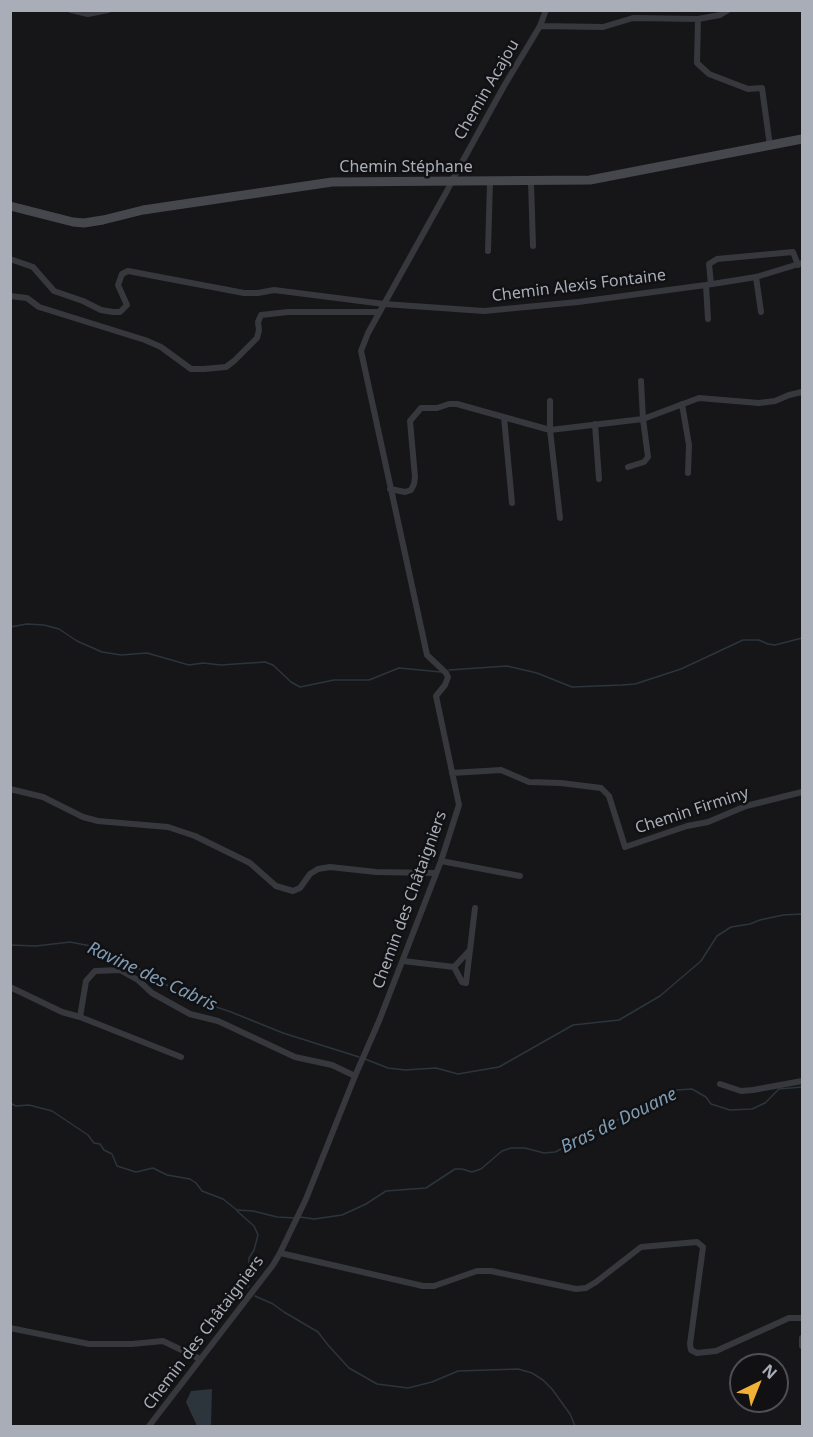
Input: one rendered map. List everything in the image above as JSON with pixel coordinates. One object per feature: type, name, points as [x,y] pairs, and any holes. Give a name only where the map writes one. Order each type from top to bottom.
[{"type":"main road","name":"Chemin Stéphane","points":[[10,206],[84,223],[143,210],[332,182],[531,182],[610,178],[802,139]]},
{"type":"street","points":[[71,10],[88,14],[108,10]]},
{"type":"street","name":"Chemin Acajou","points":[[451,183],[540,26],[546,10]]},
{"type":"street","points":[[540,26],[603,27],[633,18],[698,19],[720,15],[729,10]]},
{"type":"street","points":[[698,19],[697,63],[709,74],[748,89],[762,88],[770,146]]},
{"type":"street","points":[[488,251],[490,182]]},
{"type":"street","points":[[531,182],[533,246]]},
{"type":"street","name":"Chemin des Châtaigniers","points":[[149,1426],[280,1253],[310,1189],[403,962],[441,861],[459,805],[436,696],[448,677],[427,656],[361,351],[363,342],[379,312],[451,183]]},
{"type":"street","points":[[708,319],[709,264],[717,259],[793,252],[800,264]]},
{"type":"street","points":[[10,259],[33,267],[54,291],[108,311],[105,326]]},
{"type":"street","name":"Chemin Alexis Fontaine","points":[[108,311],[120,312],[128,305],[118,285],[122,274],[128,271],[244,293],[274,290],[384,304],[484,311],[578,302],[708,285],[756,277],[800,264]]},
{"type":"street","points":[[756,277],[761,312]]},
{"type":"street","points":[[10,296],[27,298],[39,307],[105,326],[161,347],[191,369],[225,367],[234,361],[257,338],[261,315],[288,312],[379,312]]},
{"type":"street","points":[[628,467],[644,462],[648,457],[643,419],[642,381]]},
{"type":"street","points":[[390,489],[405,492],[411,490],[414,484],[411,421],[421,408],[457,404],[550,430],[643,419],[699,398],[768,402],[802,392]]},
{"type":"street","points":[[549,401],[560,518]]},
{"type":"street","points":[[682,404],[689,445],[688,473]]},
{"type":"street","points":[[504,417],[512,503]]},
{"type":"street","points":[[595,424],[599,479]]},
{"type":"street","name":"Chemin Firminy","points":[[452,773],[501,770],[529,782],[601,788],[609,796],[625,847],[687,826],[708,822],[746,806],[802,792]]},
{"type":"street","points":[[10,789],[43,797],[83,818],[168,827],[195,836],[250,863],[276,886],[294,891],[300,888],[310,874],[318,869],[330,867],[376,872],[435,873]]},
{"type":"street","points":[[441,861],[520,876]]},
{"type":"street","points":[[454,967],[462,982],[466,983],[475,908]]},
{"type":"street","points":[[454,967],[470,949]]},
{"type":"street","points":[[403,962],[454,967]]},
{"type":"street","points":[[80,1017],[86,981],[95,971],[120,970],[138,980],[152,993],[190,1014],[218,1021],[295,1058],[332,1065],[355,1076]]},
{"type":"street","points":[[10,987],[62,1012],[181,1057]]},
{"type":"street","points":[[720,1084],[747,1091],[802,1081]]},
{"type":"street","points":[[280,1253],[423,1286],[434,1286],[477,1271],[586,1288],[641,1247],[697,1242],[703,1247],[691,1350],[697,1353],[716,1351],[789,1318],[802,1318]]},
{"type":"street","points":[[10,1328],[89,1344],[163,1341],[200,1359]]},
{"type":"street","points":[[802,1338],[802,1346]]},
{"type":"shaded area","points":[[212,1389],[211,1426],[197,1426],[186,1402],[191,1391]]},
{"type":"waterway","points":[[10,627],[27,624],[44,625],[59,629],[77,641],[102,652],[121,655],[147,653],[189,665],[265,662],[273,665],[291,682],[300,687],[334,680],[369,680],[399,668],[441,672]]},
{"type":"waterway","points":[[449,670],[507,666],[537,673],[572,687],[635,684],[681,669],[743,640],[759,640],[775,645],[802,638]]},
{"type":"waterway","name":"Ravine des Cabris","points":[[365,1059],[388,1068],[405,1070],[436,1068],[458,1074],[499,1067],[573,1025],[619,1020],[660,996],[701,961],[717,936],[731,927],[783,915],[802,914]]},
{"type":"waterway","name":"Ravine des Cabris","points":[[10,945],[36,946],[70,942],[96,947],[117,956],[187,997],[283,1033],[359,1057]]},
{"type":"waterway","name":"Bras de Douane","points":[[300,1217],[314,1219],[342,1215],[366,1204],[386,1191],[426,1188],[455,1169],[472,1172],[481,1169],[502,1151],[511,1148],[525,1148],[544,1153],[555,1152],[677,1090],[692,1089],[706,1097],[711,1104],[730,1110],[752,1109],[765,1103],[779,1089],[802,1087]]},
{"type":"waterway","name":"Bras de Douane","points":[[10,1103],[16,1106],[29,1105],[52,1111],[112,1154],[117,1166],[136,1172],[153,1168],[167,1175],[190,1179],[202,1191],[223,1199],[237,1210],[295,1218]]},
{"type":"waterway","points":[[237,1211],[254,1226],[258,1235],[249,1258],[248,1287]]},
{"type":"waterway","points":[[255,1296],[273,1304],[318,1332],[349,1368],[377,1384],[408,1388],[432,1382],[458,1371],[518,1369],[532,1373],[543,1380],[570,1414],[575,1426]]}]
